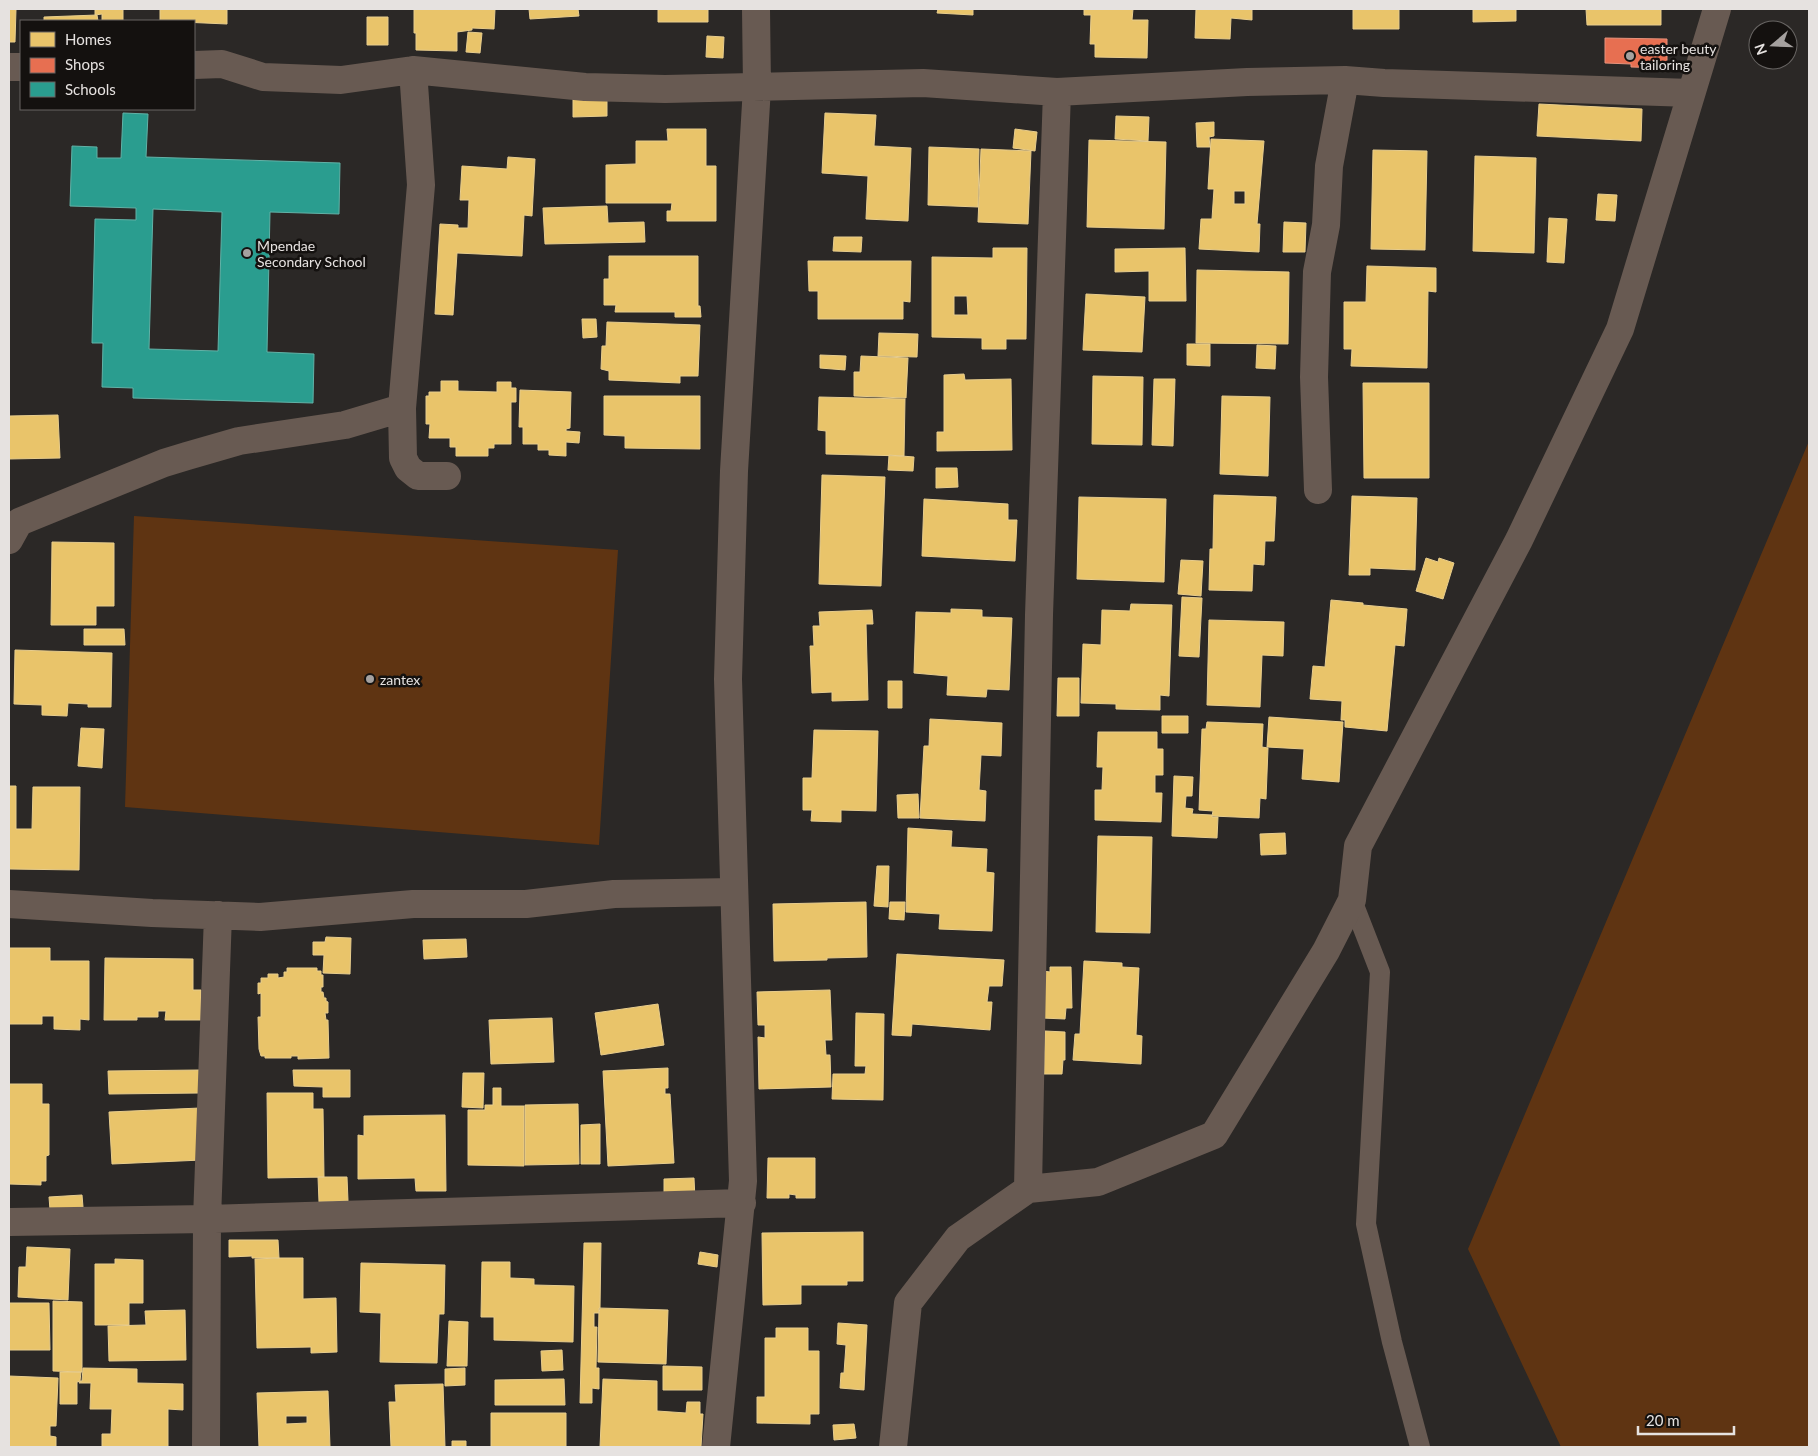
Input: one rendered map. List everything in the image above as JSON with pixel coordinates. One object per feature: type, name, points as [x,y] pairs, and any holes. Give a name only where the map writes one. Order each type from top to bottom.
[{"type":"street","points":[[716,1447],[743,1181],[728,679],[734,471],[757,87],[756,9]]},
{"type":"street","points":[[894,1447],[908,1303],[958,1238],[1028,1189],[1098,1182],[1214,1135],[1326,951],[1352,900],[1358,846],[1519,540],[1620,329],[1717,9]]},
{"type":"street","points":[[195,65],[222,64],[263,77],[341,80],[413,70],[585,86],[665,89],[922,83],[1057,92],[1247,82],[1345,80],[1384,83],[1691,93]]},
{"type":"street","points":[[413,70],[421,185],[402,408],[404,458],[408,468],[418,476],[447,476]]},
{"type":"street","points":[[1318,490],[1314,377],[1317,272],[1326,225],[1329,166],[1345,80]]},
{"type":"street","points":[[1028,1189],[1039,615],[1057,92]]},
{"type":"street","points":[[9,540],[18,522],[164,463],[240,440],[345,425],[402,408]]},
{"type":"street","points":[[9,904],[152,913],[260,917],[413,904],[526,904],[614,894],[734,892]]},
{"type":"street","points":[[206,1447],[207,1219],[218,916]]},
{"type":"street","points":[[9,1222],[207,1219],[742,1203]]},
{"type":"lane","points":[[1352,900],[1380,972],[1366,1224],[1392,1342],[1420,1447]]},
{"type":"shaded area","points":[[1809,441],[1809,1447],[1561,1447],[1468,1249]]},
{"type":"shaded area","name":"zantex","points":[[134,516],[618,550],[599,845],[125,807]]},
{"type":"building: Homes","points":[[9,9],[16,9],[15,42],[9,42]]},
{"type":"building: Homes","points":[[95,9],[123,9],[123,20],[102,20],[102,14],[95,15]]},
{"type":"building: Homes","points":[[160,9],[227,9],[227,24],[195,23],[195,20],[160,20]]},
{"type":"building: Homes","points":[[414,9],[495,9],[494,29],[472,28],[472,30],[457,32],[457,51],[416,50]]},
{"type":"building: Homes","points":[[529,9],[578,9],[579,16],[530,19]]},
{"type":"building: Homes","points":[[658,9],[708,9],[708,22],[658,22]]},
{"type":"building: Homes","points":[[938,9],[973,9],[973,15],[937,13]]},
{"type":"building: Homes","points":[[1084,9],[1133,9],[1132,20],[1148,20],[1147,58],[1095,57],[1095,44],[1090,44],[1091,15],[1084,15]]},
{"type":"building: Homes","points":[[1196,9],[1252,9],[1252,20],[1231,18],[1230,39],[1195,38]]},
{"type":"building: Homes","points":[[1353,9],[1399,9],[1399,29],[1353,29]]},
{"type":"building: Homes","points":[[1473,9],[1516,9],[1516,21],[1473,22]]},
{"type":"building: Homes","points":[[1586,9],[1661,9],[1661,25],[1587,25]]},
{"type":"building: Homes","points":[[97,15],[98,20],[44,20],[44,17]]},
{"type":"building: Homes","points":[[367,17],[388,17],[388,45],[367,45]]},
{"type":"building: Homes","points":[[468,32],[482,33],[480,53],[466,52]]},
{"type":"building: Homes","points":[[707,36],[724,37],[723,58],[706,57]]},
{"type":"building: Homes","points":[[607,93],[607,116],[573,117],[573,94]]},
{"type":"building: Homes","points":[[1539,104],[1642,109],[1641,141],[1537,136]]},
{"type":"building: Homes","points":[[825,113],[876,115],[874,146],[911,148],[908,221],[866,219],[868,176],[822,173]]},
{"type":"building: Homes","points":[[1116,116],[1149,117],[1148,141],[1115,139]]},
{"type":"building: Homes","points":[[1214,122],[1214,136],[1209,137],[1210,147],[1197,147],[1196,123]]},
{"type":"building: Homes","points":[[667,129],[706,129],[706,166],[716,166],[716,221],[667,221],[667,211],[671,211],[672,203],[606,203],[606,165],[636,164],[636,141],[668,141]]},
{"type":"building: Homes","points":[[1015,129],[1037,132],[1035,151],[1013,148]]},
{"type":"building: Homes","points":[[1211,139],[1264,141],[1257,224],[1260,224],[1259,252],[1199,249],[1201,219],[1212,219],[1214,189],[1208,189]],"holes":[[[1234,191],[1245,191],[1245,204],[1234,204]]]},
{"type":"building: Homes","points":[[1089,140],[1166,142],[1164,229],[1087,227]]},
{"type":"building: Homes","points":[[929,147],[979,149],[978,207],[928,205]]},
{"type":"building: Homes","points":[[981,149],[1031,151],[1028,224],[978,222]]},
{"type":"building: Homes","points":[[1373,150],[1427,151],[1425,250],[1371,249]]},
{"type":"building: Homes","points":[[1475,156],[1536,158],[1534,253],[1473,251]]},
{"type":"building: Homes","points":[[508,157],[535,159],[532,216],[524,215],[522,256],[457,253],[453,315],[435,314],[440,224],[458,225],[458,228],[468,228],[469,200],[460,200],[462,166],[507,169]]},
{"type":"building: Homes","points":[[1598,194],[1617,195],[1615,221],[1596,220]]},
{"type":"building: Homes","points":[[607,206],[608,223],[644,222],[645,242],[545,244],[543,208]]},
{"type":"building: Homes","points":[[1549,218],[1567,219],[1564,263],[1547,262]]},
{"type":"building: Homes","points":[[1284,222],[1306,223],[1305,252],[1283,252]]},
{"type":"building: Homes","points":[[834,237],[862,237],[861,252],[833,251]]},
{"type":"building: Homes","points":[[993,248],[1027,248],[1026,339],[1006,339],[1006,349],[982,349],[982,338],[932,337],[932,257],[993,258]],"holes":[[[954,296],[967,296],[968,315],[954,315]]]},
{"type":"building: Homes","points":[[1185,248],[1186,301],[1149,301],[1149,271],[1115,272],[1115,249]]},
{"type":"building: Homes","points":[[609,256],[698,256],[698,306],[700,306],[701,317],[675,317],[675,312],[615,312],[616,305],[604,305],[604,279],[609,279]]},
{"type":"building: Homes","points":[[808,261],[911,261],[910,302],[903,301],[903,319],[818,319],[818,291],[809,291]]},
{"type":"building: Homes","points":[[1367,266],[1436,268],[1436,292],[1428,291],[1427,368],[1351,366],[1352,349],[1344,349],[1344,302],[1366,302]]},
{"type":"building: Homes","points":[[1197,270],[1289,272],[1288,344],[1196,343]]},
{"type":"building: Homes","points":[[1086,294],[1145,297],[1142,352],[1083,350]]},
{"type":"building: Homes","points":[[582,319],[596,319],[597,337],[583,338]]},
{"type":"building: Homes","points":[[607,322],[700,325],[698,376],[680,376],[680,383],[609,380],[609,371],[601,369],[602,346],[606,346]]},
{"type":"building: Homes","points":[[879,333],[918,334],[917,357],[878,356]]},
{"type":"building: Homes","points":[[1187,344],[1210,344],[1210,366],[1187,365]]},
{"type":"building: Homes","points":[[1257,345],[1276,346],[1275,369],[1256,368]]},
{"type":"building: Homes","points":[[820,355],[846,356],[845,370],[820,368]]},
{"type":"building: Homes","points":[[861,356],[908,358],[906,398],[854,396],[854,372],[860,372]]},
{"type":"building: Homes","points":[[964,374],[965,380],[1011,379],[1012,450],[937,451],[937,432],[944,432],[944,375]]},
{"type":"building: Homes","points":[[1093,376],[1143,377],[1142,445],[1092,444]]},
{"type":"building: Homes","points":[[1154,379],[1175,379],[1173,446],[1152,445]]},
{"type":"building: Homes","points":[[441,381],[458,381],[458,391],[497,392],[497,382],[511,382],[511,388],[516,388],[516,402],[511,402],[511,444],[494,444],[494,448],[488,448],[488,456],[456,456],[456,447],[450,447],[450,438],[429,438],[430,424],[426,424],[426,396],[429,396],[429,392],[441,392]]},
{"type":"building: Homes","points":[[1363,383],[1429,383],[1429,478],[1364,478]]},
{"type":"building: Homes","points":[[520,390],[571,392],[570,428],[566,429],[566,431],[580,432],[579,443],[566,442],[566,456],[549,455],[549,450],[538,450],[538,444],[523,444],[523,427],[519,427]]},
{"type":"building: Homes","points":[[604,396],[700,396],[700,449],[625,448],[625,436],[604,435]]},
{"type":"building: Homes","points":[[1222,396],[1270,397],[1268,476],[1220,474]]},
{"type":"building: Homes","points":[[819,397],[905,399],[904,456],[826,454],[826,431],[818,430]]},
{"type":"building: Homes","points":[[58,415],[60,458],[9,459],[9,416]]},
{"type":"building: Homes","points":[[889,455],[914,457],[913,471],[888,470]]},
{"type":"building: Homes","points":[[936,468],[957,468],[958,487],[936,488]]},
{"type":"building: Homes","points":[[822,475],[885,477],[881,586],[819,584]]},
{"type":"building: Homes","points":[[1214,495],[1276,497],[1274,541],[1265,541],[1264,565],[1253,564],[1252,591],[1209,590],[1210,549],[1213,549]]},
{"type":"building: Homes","points":[[1352,496],[1417,498],[1415,570],[1370,568],[1370,575],[1349,575]]},
{"type":"building: Homes","points":[[1079,497],[1166,499],[1164,582],[1077,579]]},
{"type":"building: Homes","points":[[924,499],[1008,504],[1008,520],[1017,520],[1015,561],[922,556]]},
{"type":"building: Homes","points":[[52,542],[114,543],[114,606],[96,606],[96,625],[51,625]]},
{"type":"building: Homes","points":[[1426,558],[1438,562],[1439,558],[1454,563],[1443,599],[1416,591]]},
{"type":"building: Homes","points":[[1181,560],[1203,561],[1201,596],[1178,594]]},
{"type":"building: Homes","points":[[1182,597],[1202,598],[1199,657],[1179,656]]},
{"type":"building: Homes","points":[[1331,600],[1407,609],[1404,646],[1395,645],[1387,731],[1345,727],[1345,720],[1341,720],[1342,701],[1310,699],[1313,666],[1325,667]]},
{"type":"building: Homes","points":[[1131,604],[1172,605],[1169,696],[1160,695],[1160,710],[1116,709],[1116,704],[1081,703],[1083,644],[1101,645],[1102,610],[1130,611]]},
{"type":"building: Homes","points":[[951,609],[982,610],[982,617],[1012,618],[1009,690],[987,689],[986,697],[947,695],[948,676],[914,673],[916,612],[951,613]]},
{"type":"building: Homes","points":[[872,610],[873,624],[866,624],[868,700],[832,701],[832,692],[812,693],[810,646],[814,646],[813,626],[820,626],[819,612]]},
{"type":"building: Homes","points":[[1209,620],[1284,622],[1283,656],[1262,655],[1260,707],[1207,705]]},
{"type":"building: Homes","points":[[84,629],[124,629],[125,645],[84,645]]},
{"type":"building: Homes","points":[[15,650],[112,653],[111,707],[88,707],[88,704],[68,703],[67,716],[42,715],[42,705],[14,704]]},
{"type":"building: Homes","points":[[1058,678],[1079,678],[1079,716],[1057,716]]},
{"type":"building: Homes","points":[[888,681],[902,681],[902,708],[888,708]]},
{"type":"building: Homes","points":[[1162,716],[1188,716],[1188,733],[1162,733]]},
{"type":"building: Homes","points":[[1269,717],[1343,722],[1339,782],[1302,779],[1304,749],[1267,747]]},
{"type":"building: Homes","points":[[930,719],[1002,723],[1001,756],[981,755],[979,790],[986,791],[985,821],[920,818],[924,746],[929,746]]},
{"type":"building: Homes","points":[[1207,722],[1263,724],[1262,747],[1268,748],[1266,799],[1260,798],[1259,818],[1212,816],[1213,811],[1199,810],[1202,729],[1206,729]]},
{"type":"building: Homes","points":[[81,728],[104,729],[102,768],[78,766]]},
{"type":"building: Homes","points":[[814,730],[878,731],[876,811],[841,810],[841,822],[811,821],[812,810],[803,810],[803,778],[812,778]]},
{"type":"building: Homes","points":[[1098,732],[1157,732],[1157,749],[1163,749],[1163,775],[1155,775],[1155,793],[1162,793],[1161,822],[1095,820],[1095,790],[1102,790],[1103,767],[1097,767]]},
{"type":"building: Homes","points":[[1174,776],[1193,777],[1192,796],[1186,796],[1185,808],[1193,809],[1192,814],[1218,817],[1217,838],[1172,836]]},
{"type":"building: Homes","points":[[9,786],[16,786],[16,829],[32,829],[33,787],[80,787],[79,870],[9,869]]},
{"type":"building: Homes","points":[[918,794],[919,818],[898,818],[897,795]]},
{"type":"building: Homes","points":[[908,828],[952,831],[951,847],[987,849],[986,872],[994,873],[992,931],[939,929],[940,914],[906,912]]},
{"type":"building: Homes","points":[[1285,833],[1286,854],[1261,855],[1260,834]]},
{"type":"building: Homes","points":[[1098,836],[1152,837],[1150,933],[1096,932]]},
{"type":"building: Homes","points":[[877,866],[889,866],[888,907],[874,906]]},
{"type":"building: Homes","points":[[866,902],[867,957],[774,961],[773,904]]},
{"type":"building: Homes","points":[[890,902],[905,902],[904,920],[889,919]]},
{"type":"building: Homes","points":[[326,937],[351,938],[350,974],[323,973],[324,955],[313,955],[313,942],[325,942]]},
{"type":"building: Homes","points":[[466,939],[467,957],[424,959],[423,940]]},
{"type":"building: Homes","points":[[9,948],[50,948],[50,961],[89,961],[89,1020],[80,1019],[80,1030],[54,1029],[54,1016],[42,1016],[42,1024],[9,1024]]},
{"type":"building: Homes","points":[[897,954],[1004,960],[1002,986],[989,986],[987,1002],[992,1002],[990,1030],[912,1024],[911,1036],[892,1035]]},
{"type":"building: Homes","points":[[105,958],[193,959],[193,990],[201,990],[201,1020],[165,1020],[166,1011],[158,1011],[158,1017],[137,1017],[137,1020],[104,1020]]},
{"type":"building: Homes","points":[[1084,961],[1122,963],[1122,967],[1139,968],[1136,1035],[1142,1036],[1141,1064],[1073,1060],[1075,1034],[1080,1034]]},
{"type":"building: Homes","points":[[1050,967],[1071,967],[1072,1008],[1066,1008],[1065,1019],[1042,1018],[1043,971],[1050,972]]},
{"type":"building: Homes","points":[[287,968],[317,968],[317,971],[321,971],[321,975],[323,975],[321,992],[323,992],[324,998],[328,1002],[328,1013],[325,1013],[326,1020],[328,1020],[329,1058],[298,1059],[298,1056],[291,1056],[291,1058],[265,1058],[265,1056],[261,1056],[258,1017],[261,1017],[261,993],[258,994],[258,983],[261,983],[261,978],[268,978],[268,974],[278,974],[278,978],[284,977],[284,972],[287,972]]},
{"type":"building: Homes","points":[[830,990],[832,1040],[825,1040],[826,1055],[830,1055],[831,1087],[759,1089],[758,1037],[765,1038],[765,1025],[758,1025],[757,992]]},
{"type":"building: Homes","points":[[658,1004],[664,1045],[601,1055],[595,1013]]},
{"type":"building: Homes","points":[[856,1013],[884,1014],[883,1100],[832,1099],[833,1074],[865,1074],[866,1066],[855,1066]]},
{"type":"building: Homes","points":[[552,1018],[554,1062],[491,1064],[489,1020]]},
{"type":"building: Homes","points":[[1045,1031],[1065,1032],[1065,1060],[1063,1060],[1062,1074],[1044,1074]]},
{"type":"building: Homes","points":[[668,1068],[668,1088],[665,1088],[665,1094],[670,1094],[674,1163],[608,1166],[603,1071]]},
{"type":"building: Homes","points":[[200,1070],[200,1093],[109,1094],[108,1071]]},
{"type":"building: Homes","points":[[293,1070],[350,1070],[350,1097],[323,1097],[323,1087],[294,1086]]},
{"type":"building: Homes","points":[[463,1073],[484,1073],[483,1108],[462,1107]]},
{"type":"building: Homes","points":[[9,1084],[42,1084],[42,1104],[49,1104],[49,1155],[46,1156],[46,1181],[41,1181],[41,1185],[9,1184]]},
{"type":"building: Homes","points":[[493,1088],[501,1088],[501,1106],[524,1106],[524,1166],[468,1165],[468,1110],[485,1110],[485,1105],[493,1105]]},
{"type":"building: Homes","points":[[267,1093],[313,1093],[313,1109],[323,1109],[324,1177],[268,1178]]},
{"type":"building: Homes","points":[[578,1104],[579,1164],[525,1165],[525,1105]]},
{"type":"building: Homes","points":[[200,1108],[202,1160],[112,1164],[109,1112]]},
{"type":"building: Homes","points":[[445,1115],[446,1191],[416,1191],[415,1178],[358,1179],[358,1135],[364,1136],[364,1116]]},
{"type":"building: Homes","points":[[600,1124],[600,1164],[581,1164],[581,1125]]},
{"type":"building: Homes","points":[[768,1158],[815,1158],[815,1198],[796,1198],[796,1195],[789,1194],[789,1198],[767,1198]]},
{"type":"building: Homes","points":[[318,1177],[347,1177],[348,1201],[319,1202]]},
{"type":"building: Homes","points":[[694,1178],[695,1199],[664,1201],[664,1179]]},
{"type":"building: Homes","points":[[82,1195],[83,1207],[50,1210],[49,1197]]},
{"type":"building: Homes","points":[[863,1232],[863,1281],[847,1281],[847,1285],[801,1285],[801,1304],[763,1305],[762,1233]]},
{"type":"building: Homes","points":[[229,1240],[278,1240],[279,1258],[229,1257]]},
{"type":"building: Homes","points":[[584,1243],[601,1243],[600,1308],[599,1313],[594,1313],[594,1327],[597,1327],[596,1368],[599,1368],[599,1389],[592,1388],[592,1403],[580,1403]]},
{"type":"building: Homes","points":[[27,1247],[70,1249],[68,1300],[18,1297],[19,1267],[26,1267]]},
{"type":"building: Homes","points":[[700,1252],[718,1255],[717,1267],[698,1264]]},
{"type":"building: Homes","points":[[303,1258],[303,1299],[336,1298],[337,1352],[311,1353],[311,1347],[257,1348],[255,1259]]},
{"type":"building: Homes","points":[[115,1259],[143,1260],[143,1303],[129,1303],[129,1325],[95,1325],[95,1264],[115,1264]]},
{"type":"building: Homes","points":[[482,1262],[510,1262],[510,1278],[534,1279],[534,1285],[574,1286],[573,1342],[494,1340],[494,1317],[481,1317]]},
{"type":"building: Homes","points":[[361,1263],[445,1265],[444,1314],[439,1314],[437,1363],[380,1362],[381,1313],[360,1312]]},
{"type":"building: Homes","points":[[53,1301],[82,1302],[82,1372],[53,1371]]},
{"type":"building: Homes","points":[[9,1303],[49,1303],[50,1350],[9,1350]]},
{"type":"building: Homes","points":[[599,1308],[668,1310],[666,1364],[598,1362]]},
{"type":"building: Homes","points":[[185,1310],[186,1360],[109,1361],[108,1326],[146,1325],[145,1311]]},
{"type":"building: Homes","points":[[449,1321],[468,1322],[467,1366],[447,1366]]},
{"type":"building: Homes","points":[[838,1323],[867,1325],[864,1390],[840,1388],[841,1373],[844,1373],[846,1345],[837,1344]]},
{"type":"building: Homes","points":[[776,1328],[808,1328],[808,1351],[819,1351],[819,1414],[810,1414],[810,1424],[757,1423],[757,1397],[765,1397],[765,1338],[776,1338]]},
{"type":"building: Homes","points":[[562,1350],[563,1370],[542,1371],[541,1351]]},
{"type":"building: Homes","points":[[663,1366],[702,1367],[702,1390],[663,1390]]},
{"type":"building: Homes","points":[[83,1368],[137,1369],[137,1383],[183,1384],[183,1410],[168,1409],[168,1447],[102,1447],[102,1434],[111,1434],[112,1409],[90,1409],[91,1383],[79,1383],[82,1381]]},
{"type":"building: Homes","points":[[465,1368],[465,1385],[445,1386],[445,1369]]},
{"type":"building: Homes","points":[[60,1372],[81,1372],[80,1381],[77,1382],[77,1404],[60,1404]]},
{"type":"building: Homes","points":[[9,1376],[58,1378],[56,1426],[50,1426],[50,1436],[56,1437],[56,1447],[9,1447]]},
{"type":"building: Homes","points":[[564,1379],[565,1405],[495,1405],[495,1380]]},
{"type":"building: Homes","points":[[603,1379],[657,1381],[657,1411],[686,1413],[687,1402],[700,1402],[700,1414],[703,1414],[701,1447],[600,1447]]},
{"type":"building: Homes","points":[[443,1384],[445,1447],[391,1447],[389,1402],[396,1402],[395,1385]]},
{"type":"building: Homes","points":[[328,1391],[330,1447],[259,1447],[257,1393]],"holes":[[[286,1416],[307,1416],[307,1423],[286,1424]]]},
{"type":"building: Homes","points":[[491,1413],[566,1413],[566,1447],[491,1447]]},
{"type":"building: Homes","points":[[854,1424],[856,1438],[834,1440],[833,1425]]},
{"type":"building: Homes","points":[[452,1441],[466,1441],[466,1447],[452,1447]]},
{"type":"building: Shops","points":[[1605,38],[1667,39],[1667,68],[1631,67],[1631,64],[1605,63]]},
{"type":"building: Schools","points":[[123,113],[148,114],[146,157],[340,163],[339,214],[270,212],[267,352],[314,354],[313,403],[133,398],[133,388],[102,387],[103,343],[92,343],[95,219],[136,220],[136,208],[70,206],[72,146],[97,147],[97,158],[121,158]],"holes":[[[153,209],[222,212],[218,351],[149,349]]]},
{"type":"place","name":"easter beuty tailoring","points":[[1630,56]]},
{"type":"place","name":"Mpendae Secondary School","points":[[247,253]]},
{"type":"place","name":"zantex","points":[[370,679]]}]
